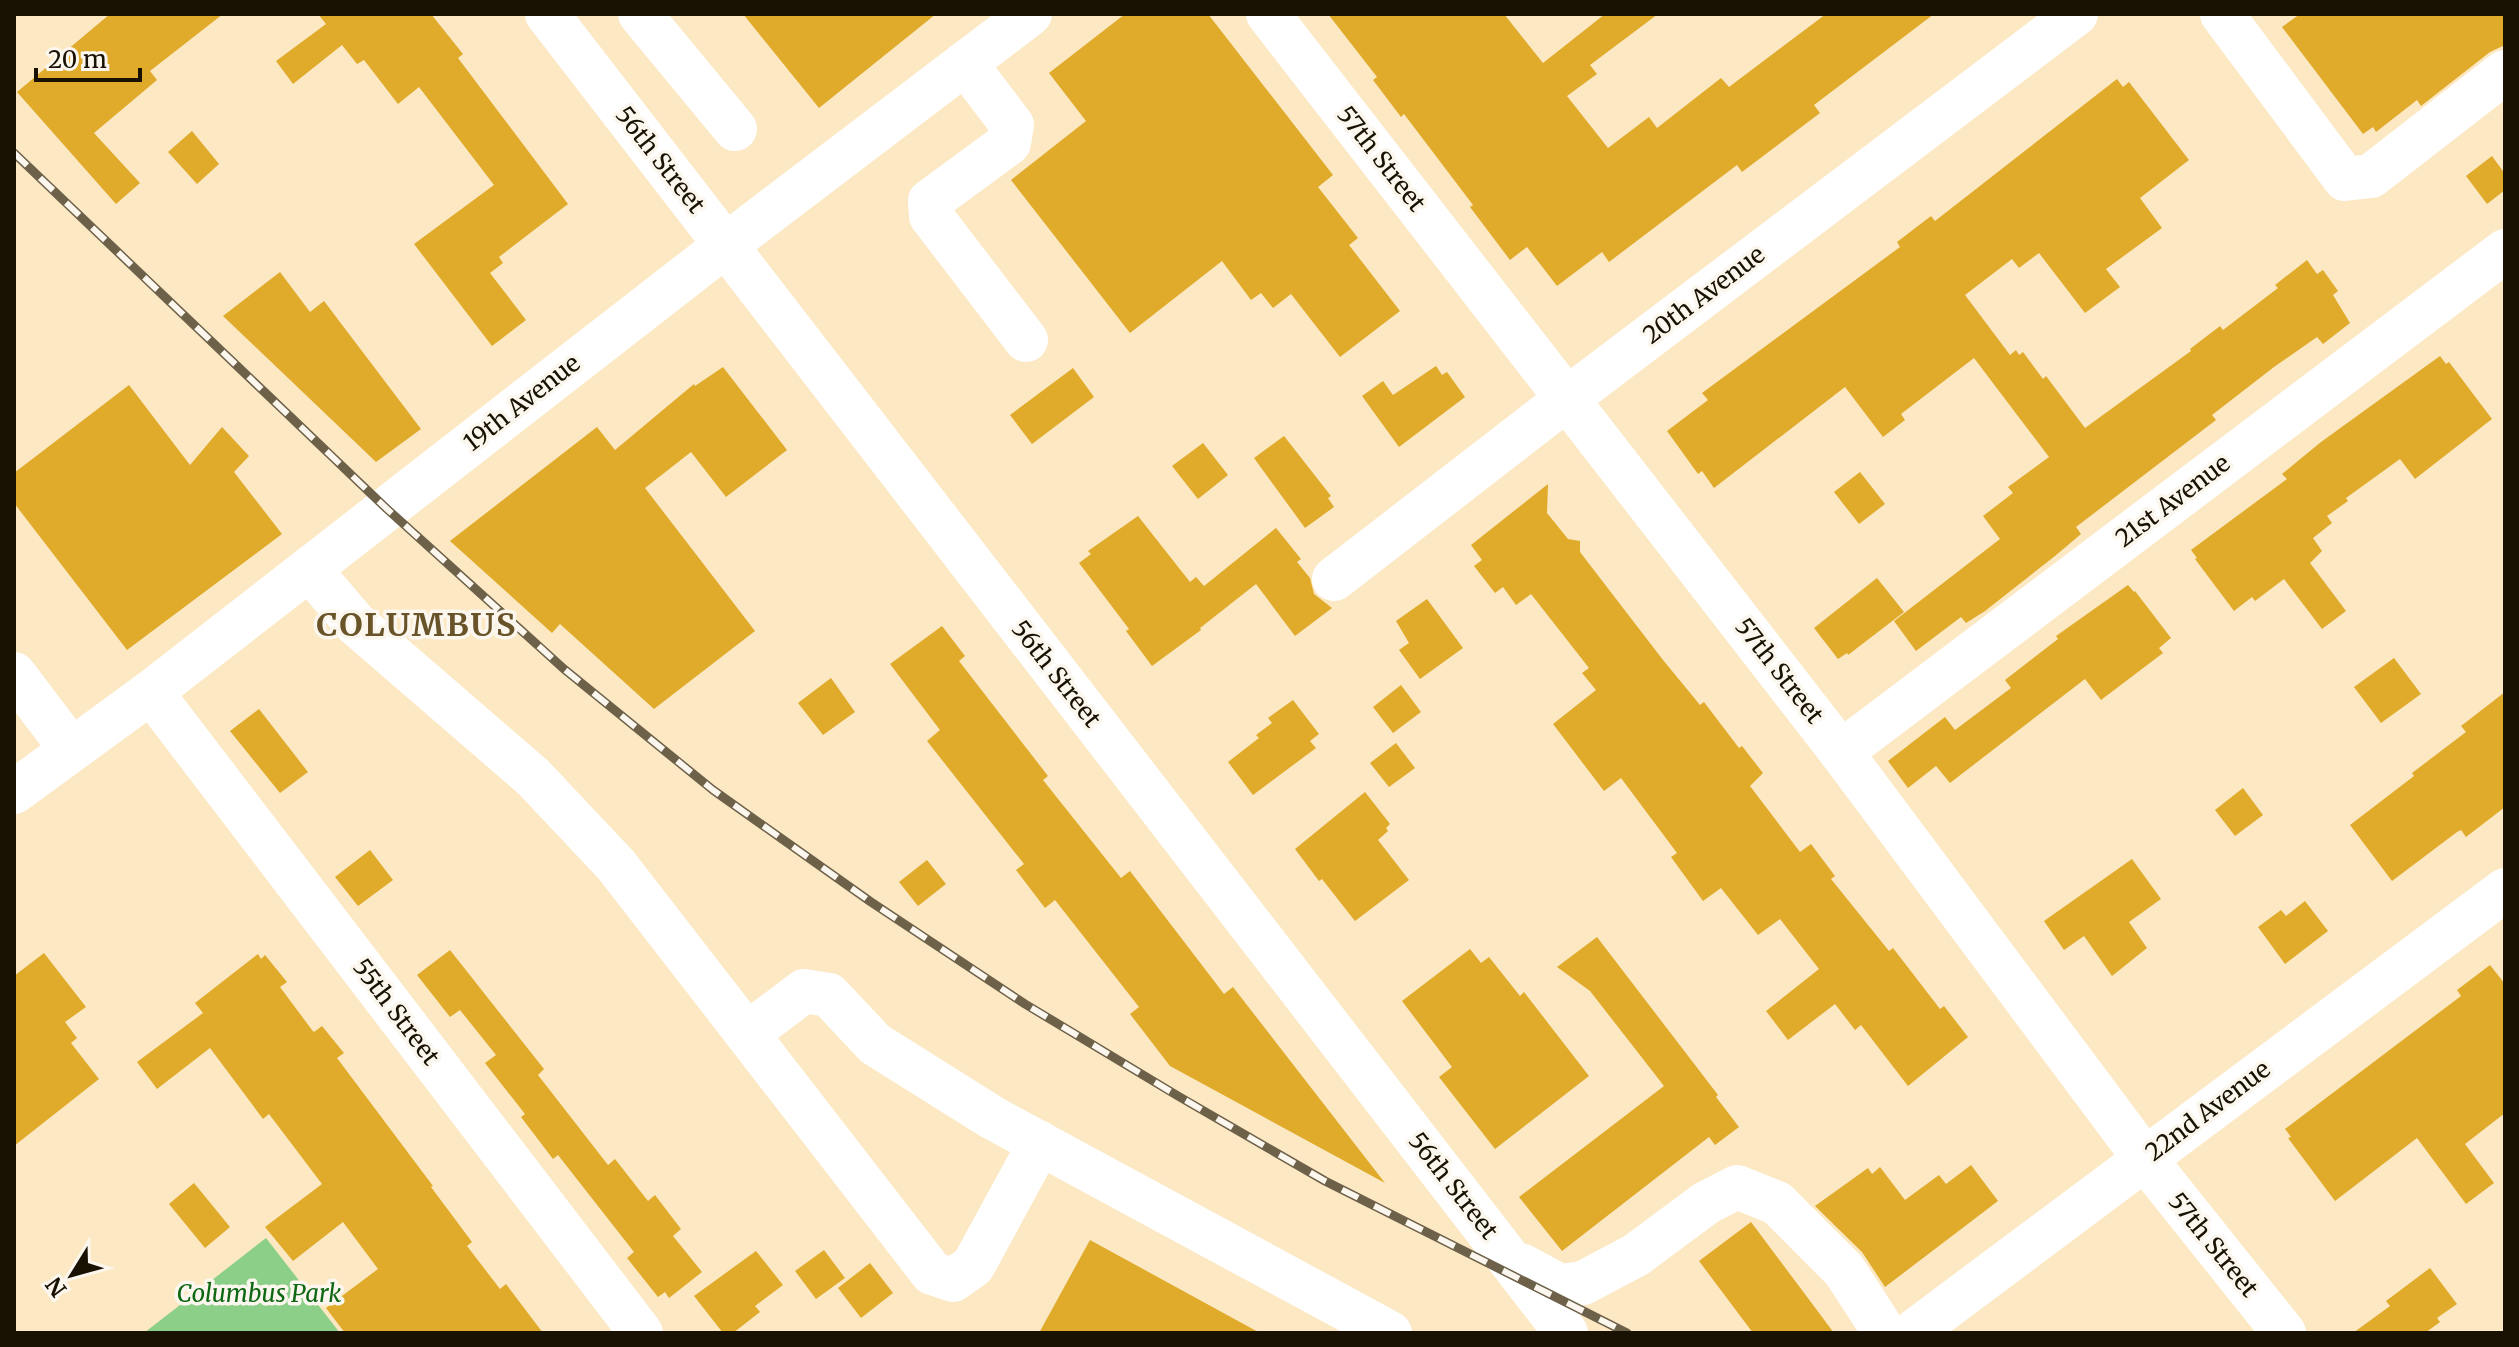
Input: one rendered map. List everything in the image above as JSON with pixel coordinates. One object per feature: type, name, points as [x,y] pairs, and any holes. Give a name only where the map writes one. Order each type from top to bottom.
[{"type":"street","points":[[640,14],[735,129]]},
{"type":"street","name":"19th Avenue","points":[[14,792],[151,692],[726,245],[1030,14]]},
{"type":"street","name":"57th Street","points":[[1268,14],[1841,752],[2145,1159],[2284,1333]]},
{"type":"street","name":"20th Avenue","points":[[1334,579],[2076,14]]},
{"type":"street","points":[[2222,14],[2345,179],[2371,176],[2505,72]]},
{"type":"street","name":"56th Street","points":[[563,20],[726,245],[1566,1333]]},
{"type":"street","points":[[965,63],[1012,125],[1009,143],[930,201],[931,216],[1026,340]]},
{"type":"street","name":"21st Avenue","points":[[1841,752],[2505,251]]},
{"type":"street","points":[[309,569],[356,624],[533,777],[605,854],[932,1273],[953,1280],[973,1266],[1040,1143]]},
{"type":"street","points":[[14,674],[71,749]]},
{"type":"street","name":"55th Street","points":[[151,692],[641,1333]]},
{"type":"street","name":"22nd Avenue","points":[[1912,1333],[2505,890]]},
{"type":"street","points":[[747,1034],[804,991],[829,995],[875,1044],[993,1118],[1390,1333]]},
{"type":"street","points":[[1517,1269],[1523,1266],[1560,1286],[1583,1283],[1636,1255],[1706,1203],[1737,1187],[1777,1203],[1844,1270],[1885,1333]]},
{"type":"green space","name":"Columbus Park","points":[[266,1238],[340,1333],[144,1333]]},
{"type":"building","points":[[110,14],[223,14],[150,71],[157,80],[94,133],[140,183],[116,204],[17,92]]},
{"type":"building","points":[[318,14],[431,14],[463,54],[458,58],[568,204],[499,257],[503,263],[490,273],[526,320],[492,346],[414,244],[494,185],[419,87],[398,104],[364,60],[357,64],[342,45],[293,84],[276,61],[326,24]]},
{"type":"building","points":[[743,14],[936,14],[819,108]]},
{"type":"building","points":[[1125,14],[1208,14],[1333,175],[1318,187],[1358,238],[1349,245],[1400,311],[1340,357],[1291,294],[1273,308],[1261,293],[1251,300],[1222,261],[1130,333],[1011,180],[1086,121],[1049,73]]},
{"type":"building","points":[[1328,14],[1504,14],[1543,63],[1605,14],[1658,14],[1590,65],[1597,74],[1567,96],[1608,148],[1649,117],[1657,128],[1721,78],[1729,87],[1826,14],[1934,14],[1814,105],[1820,113],[1742,172],[1737,165],[1609,262],[1602,252],[1557,286],[1527,247],[1510,260],[1404,114],[1401,117],[1373,80],[1377,77]]},
{"type":"building","points":[[2300,14],[2505,14],[2505,45],[2490,52],[2421,106],[2417,100],[2376,132],[2373,127],[2363,134],[2282,27]]},
{"type":"building","points":[[2117,79],[2123,87],[2129,82],[2189,160],[2140,198],[2162,228],[2106,269],[2120,287],[2085,313],[2039,253],[2019,268],[2012,259],[1965,295],[2010,355],[2016,350],[2019,355],[2023,352],[2043,379],[2046,376],[2085,428],[2191,351],[2220,326],[2223,330],[2278,288],[2275,285],[2307,260],[2317,274],[2323,270],[2338,291],[2333,295],[2350,323],[2323,344],[2317,337],[2274,367],[2212,415],[2216,420],[2076,527],[2081,534],[2055,556],[1985,611],[1966,623],[1961,617],[1916,651],[1894,621],[2000,539],[1983,516],[2013,493],[2008,487],[2049,457],[1974,358],[1901,414],[1905,420],[1883,437],[1845,387],[1714,488],[1702,471],[1698,474],[1667,431],[1708,400],[1702,393],[1900,247],[1897,242],[1931,216],[1935,221]]},
{"type":"building","points":[[192,131],[219,164],[197,184],[168,152]]},
{"type":"building","points":[[2492,156],[2505,174],[2505,190],[2487,204],[2466,176]]},
{"type":"building","points":[[280,272],[310,312],[324,301],[421,429],[376,462],[223,316]]},
{"type":"building","points":[[2440,356],[2446,364],[2449,362],[2492,419],[2415,479],[2400,459],[2346,498],[2348,501],[2327,516],[2332,523],[2313,538],[2322,551],[2310,563],[2346,611],[2322,629],[2284,579],[2255,601],[2252,597],[2234,611],[2191,550],[2287,479],[2282,474],[2321,442]]},
{"type":"building","points":[[1436,366],[1442,375],[1447,372],[1465,397],[1399,447],[1362,396],[1383,381],[1393,395]]},
{"type":"building","points":[[723,367],[787,450],[726,497],[691,452],[645,488],[755,631],[654,709],[560,624],[552,633],[450,541],[597,427],[615,450],[694,384]]},
{"type":"building","points":[[1073,368],[1094,397],[1032,444],[1010,415]]},
{"type":"building","points":[[129,385],[190,465],[222,427],[249,456],[234,472],[282,534],[127,650],[14,503],[14,473]]},
{"type":"building","points":[[1284,436],[1331,496],[1328,498],[1334,507],[1305,528],[1254,458]]},
{"type":"building","points":[[1203,443],[1228,475],[1198,499],[1172,466]]},
{"type":"building","points":[[1860,472],[1885,504],[1859,524],[1834,492]]},
{"type":"building","points":[[1548,484],[1547,513],[1568,539],[1580,541],[1580,552],[1663,660],[1700,705],[1704,702],[1739,748],[1742,746],[1763,773],[1750,786],[1800,852],[1811,844],[1835,876],[1831,879],[1889,951],[1893,948],[1940,1009],[1944,1006],[1968,1037],[1908,1086],[1861,1025],[1855,1030],[1835,1004],[1788,1040],[1766,1011],[1819,969],[1780,919],[1758,935],[1721,888],[1703,901],[1671,857],[1677,853],[1621,778],[1604,791],[1553,724],[1596,690],[1582,673],[1589,668],[1531,594],[1516,605],[1503,587],[1495,593],[1474,566],[1482,560],[1471,545]]},
{"type":"building","points":[[1138,516],[1190,582],[1196,577],[1204,586],[1276,528],[1301,559],[1297,562],[1310,578],[1314,594],[1332,608],[1295,636],[1256,584],[1152,666],[1126,631],[1129,629],[1079,563],[1091,554],[1088,551]]},
{"type":"building","points":[[1877,578],[1904,612],[1848,655],[1838,659],[1814,628]]},
{"type":"building","points":[[2128,585],[2171,638],[2159,648],[2163,653],[2101,700],[2085,679],[1950,783],[1936,766],[1908,788],[1888,761],[1945,717],[1955,730],[2011,688],[2005,680],[2058,639],[2056,636]]},
{"type":"building","points":[[1427,599],[1463,648],[1420,679],[1399,650],[1409,643],[1396,621]]},
{"type":"building","points":[[942,626],[965,656],[959,661],[1048,776],[1043,780],[1121,878],[1130,871],[1224,994],[1233,987],[1385,1183],[1170,1066],[1130,1014],[1139,1007],[1055,900],[1045,908],[1016,870],[1024,864],[927,741],[940,730],[890,664]]},
{"type":"building","points":[[2394,658],[2421,694],[2381,723],[2354,687]]},
{"type":"building","points":[[831,678],[855,712],[823,735],[798,703]]},
{"type":"building","points":[[1401,685],[1421,712],[1393,733],[1373,707]]},
{"type":"building","points":[[2505,692],[2505,807],[2466,837],[2461,830],[2457,832],[2392,881],[2350,825],[2466,732],[2461,726]]},
{"type":"building","points":[[1293,700],[1319,734],[1310,741],[1316,748],[1253,795],[1228,762],[1259,738],[1256,735],[1272,723],[1268,718]]},
{"type":"building","points":[[259,709],[308,772],[280,793],[230,731]]},
{"type":"building","points":[[1396,743],[1415,768],[1389,787],[1370,763]]},
{"type":"building","points":[[2243,788],[2263,815],[2235,836],[2215,810]]},
{"type":"building","points":[[1365,792],[1390,824],[1386,828],[1388,831],[1378,840],[1409,880],[1355,921],[1295,849]]},
{"type":"building","points":[[370,850],[393,880],[358,906],[335,877]]},
{"type":"building","points":[[2132,859],[2161,899],[2129,922],[2147,948],[2112,976],[2084,936],[2064,950],[2044,921]]},
{"type":"building","points":[[927,860],[946,884],[918,906],[899,882]]},
{"type":"building","points":[[2305,901],[2328,931],[2285,964],[2258,927],[2281,910],[2286,916]]},
{"type":"building","points":[[1597,937],[1739,1127],[1715,1145],[1709,1137],[1562,1251],[1519,1197],[1664,1086],[1590,991],[1557,967]]},
{"type":"building","points":[[1470,949],[1481,963],[1489,957],[1520,996],[1524,992],[1589,1076],[1495,1149],[1439,1077],[1452,1067],[1402,1001]]},
{"type":"building","points":[[450,950],[544,1069],[538,1075],[608,1165],[615,1159],[648,1201],[655,1195],[681,1229],[673,1236],[702,1272],[669,1298],[665,1292],[658,1297],[627,1258],[634,1252],[558,1155],[553,1159],[521,1117],[525,1114],[485,1063],[496,1055],[460,1010],[450,1017],[417,975]]},
{"type":"building","points":[[44,953],[86,1007],[65,1022],[77,1038],[71,1043],[99,1079],[14,1146],[14,976]]},
{"type":"building","points":[[258,954],[261,959],[265,955],[287,982],[280,987],[312,1030],[314,1032],[322,1026],[344,1053],[337,1058],[472,1242],[467,1246],[500,1289],[506,1284],[543,1333],[345,1333],[326,1308],[378,1269],[343,1222],[293,1261],[265,1227],[322,1184],[269,1114],[263,1119],[210,1048],[157,1089],[137,1062],[203,1013],[195,1003]]},
{"type":"building","points":[[2490,965],[2505,984],[2505,1113],[2465,1144],[2494,1183],[2466,1204],[2417,1138],[2335,1201],[2288,1138],[2291,1137],[2285,1129],[2461,996],[2457,990]]},
{"type":"building","points":[[1971,1165],[1998,1201],[1885,1287],[1862,1252],[1815,1206],[1868,1168],[1872,1174],[1880,1167],[1905,1200],[1939,1175],[1946,1184]]},
{"type":"building","points":[[194,1183],[230,1227],[205,1248],[169,1204]]},
{"type":"building","points":[[1751,1222],[1834,1333],[1753,1333],[1699,1261]]},
{"type":"building","points":[[1090,1240],[1260,1333],[1039,1333]]},
{"type":"building","points":[[824,1250],[845,1278],[816,1299],[795,1271]]},
{"type":"building","points":[[756,1251],[783,1285],[755,1306],[760,1312],[733,1333],[723,1333],[694,1296]]},
{"type":"building","points":[[870,1263],[893,1293],[861,1318],[838,1288]]},
{"type":"building","points":[[2430,1268],[2457,1304],[2437,1318],[2440,1322],[2425,1333],[2353,1333],[2390,1306],[2386,1301]]},
{"type":"railway","points":[[14,153],[387,509],[564,669],[713,790],[871,902],[1025,1004],[1178,1096],[1325,1181],[1627,1333]]},
{"type":"district","name":"COLUMBUS","points":[[417,625]]}]
